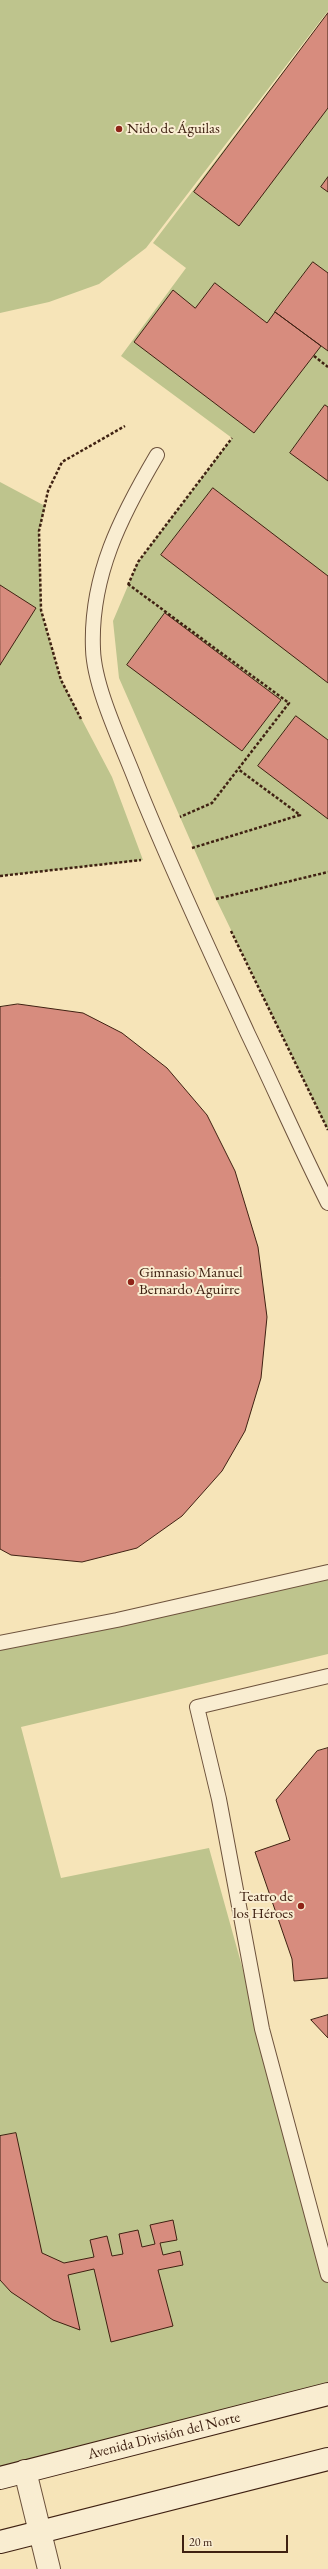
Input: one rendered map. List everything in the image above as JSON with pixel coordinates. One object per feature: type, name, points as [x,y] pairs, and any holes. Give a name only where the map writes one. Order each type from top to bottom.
[{"type":"main road","name":"Avenida División del Norte","points":[[0,2478],[328,2394]]},
{"type":"main road","points":[[0,2542],[40,2530],[327,2464]]},
{"type":"main road","points":[[25,2471],[49,2569]]},
{"type":"lane","points":[[157,455],[132,498],[114,536],[101,572],[94,603],[93,651],[105,701],[174,874],[328,1203]]},
{"type":"lane","points":[[0,1643],[117,1620],[328,1572]]},
{"type":"lane","points":[[328,1676],[197,1707],[219,1799],[262,2029],[328,2275]]},
{"type":"path","points":[[314,356],[328,367]]},
{"type":"path","points":[[126,590],[138,562],[232,438]]},
{"type":"path","points":[[128,584],[289,703],[212,803],[180,817]]},
{"type":"path","points":[[177,810],[183,823]]},
{"type":"path","points":[[190,841],[196,854]]},
{"type":"path","points":[[216,899],[328,872]]},
{"type":"path","points":[[213,892],[219,906]]},
{"type":"path","points":[[230,927],[328,1130]]},
{"type":"green space","name":"Nido de Águilas","points":[[0,0],[328,0],[328,11],[146,248],[99,284],[49,302],[0,313]]},
{"type":"green space","points":[[328,13],[328,1130],[216,899],[119,678],[113,621],[138,562],[232,438],[121,356],[186,268],[153,243]]},
{"type":"green space","points":[[0,482],[45,506],[39,531],[41,611],[61,680],[112,777],[143,860],[0,876]]},
{"type":"green space","points":[[328,1572],[328,1654],[21,1727],[61,1878],[209,1848],[328,2275],[328,2394],[0,2478],[0,1643]]},
{"type":"building","points":[[328,13],[328,108],[239,226],[194,192]]},
{"type":"building","points":[[328,177],[328,192],[321,187]]},
{"type":"building","points":[[313,262],[328,273],[328,351],[275,312]]},
{"type":"building","points":[[215,283],[267,323],[275,312],[321,346],[254,433],[134,342],[173,290],[195,308]]},
{"type":"building","points":[[325,405],[328,407],[328,481],[290,453]]},
{"type":"building","points":[[213,488],[328,576],[328,683],[161,555]]},
{"type":"building","points":[[0,585],[36,608],[0,665]]},
{"type":"building","points":[[165,613],[281,700],[242,751],[127,665]]},
{"type":"building","points":[[296,716],[328,740],[328,819],[258,766]]},
{"type":"building","name":"Gimnasio Manuel Bernardo Aguirre","points":[[18,1004],[83,1013],[122,1033],[167,1068],[207,1115],[235,1171],[258,1247],[267,1317],[261,1378],[245,1431],[222,1471],[182,1516],[137,1548],[82,1562],[11,1555],[0,1549],[0,1007]]},
{"type":"building","name":"Teatro de los Héroes","points":[[328,1748],[328,1978],[294,1981],[292,1959],[255,1852],[290,1840],[276,1800],[317,1751]]},
{"type":"building","points":[[328,2015],[328,2038],[311,2020]]},
{"type":"building","points":[[16,2133],[42,2253],[64,2263],[94,2257],[90,2240],[107,2236],[112,2256],[123,2254],[119,2234],[138,2230],[142,2247],[155,2244],[150,2225],[173,2220],[177,2240],[160,2243],[163,2255],[180,2251],[183,2265],[158,2270],[173,2326],[111,2342],[94,2269],[68,2275],[80,2330],[53,2320],[11,2292],[0,2280],[0,2136]]},
{"type":"place","name":"Nido de Águilas","points":[[119,129]]},
{"type":"place","name":"Gimnasio Manuel Bernardo Aguirre","points":[[131,1282]]},
{"type":"place","name":"Teatro de los Héroes","points":[[301,1906]]}]
